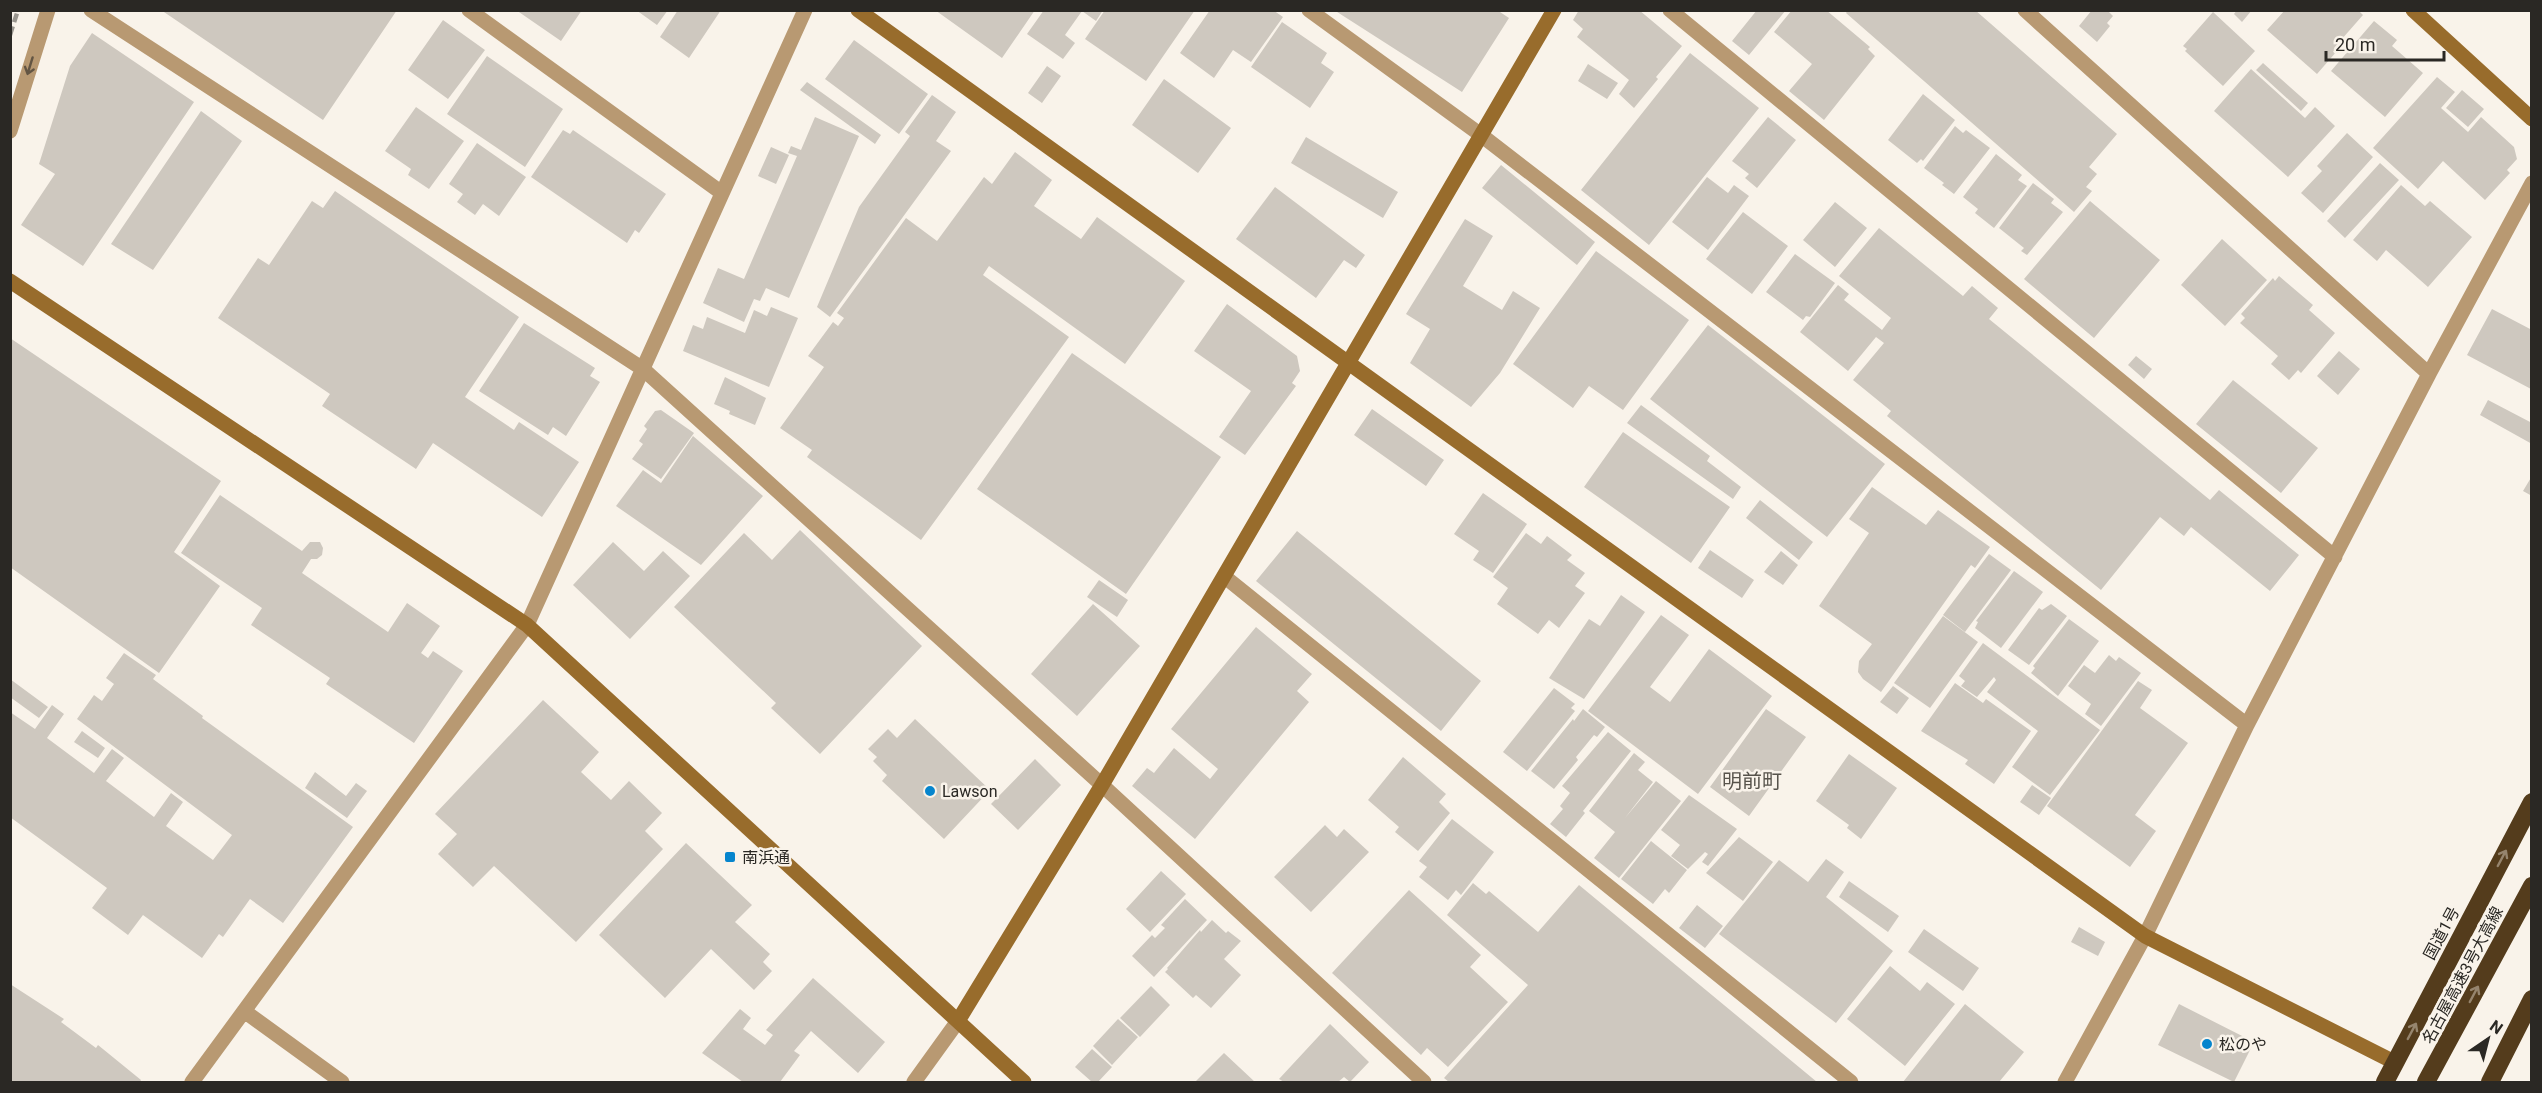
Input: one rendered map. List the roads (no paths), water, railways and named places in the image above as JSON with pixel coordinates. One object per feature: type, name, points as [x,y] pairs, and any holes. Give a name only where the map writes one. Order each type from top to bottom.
[{"type":"highway","name":"国道1号","points":[[2385,1083],[2532,802]]},
{"type":"highway","name":"名古屋高速3号大高線","points":[[2426,1083],[2532,885]]},
{"type":"highway","points":[[2490,1083],[2532,999]]},
{"type":"street","points":[[10,131],[48,10]]},
{"type":"street","points":[[91,10],[643,369],[1102,785],[1424,1083]]},
{"type":"street","points":[[469,10],[722,193]]},
{"type":"street","points":[[192,1083],[527,625],[805,10]]},
{"type":"street","points":[[858,10],[2145,936],[2396,1063]]},
{"type":"street","points":[[1309,10],[1481,135],[2247,725]]},
{"type":"street","points":[[914,1083],[958,1021],[1102,785],[1554,10]]},
{"type":"street","points":[[1670,10],[2335,556]]},
{"type":"street","points":[[2025,10],[2428,374]]},
{"type":"street","points":[[2413,10],[2532,118]]},
{"type":"street","points":[[2065,1083],[2145,936],[2247,725],[2428,374],[2532,183]]},
{"type":"street","points":[[10,281],[527,625],[1024,1083]]},
{"type":"street","points":[[1225,577],[1851,1083]]},
{"type":"street","points":[[244,1011],[342,1083]]},
{"type":"railway","points":[[10,35],[18,10]]},
{"type":"place","name":"Lawson","points":[[930,791]]},
{"type":"place","name":"南浜通","points":[[730,857]]},
{"type":"place","name":"松のや","points":[[2207,1044]]},
{"type":"district","name":"明前町","points":[[1752,781]]}]
